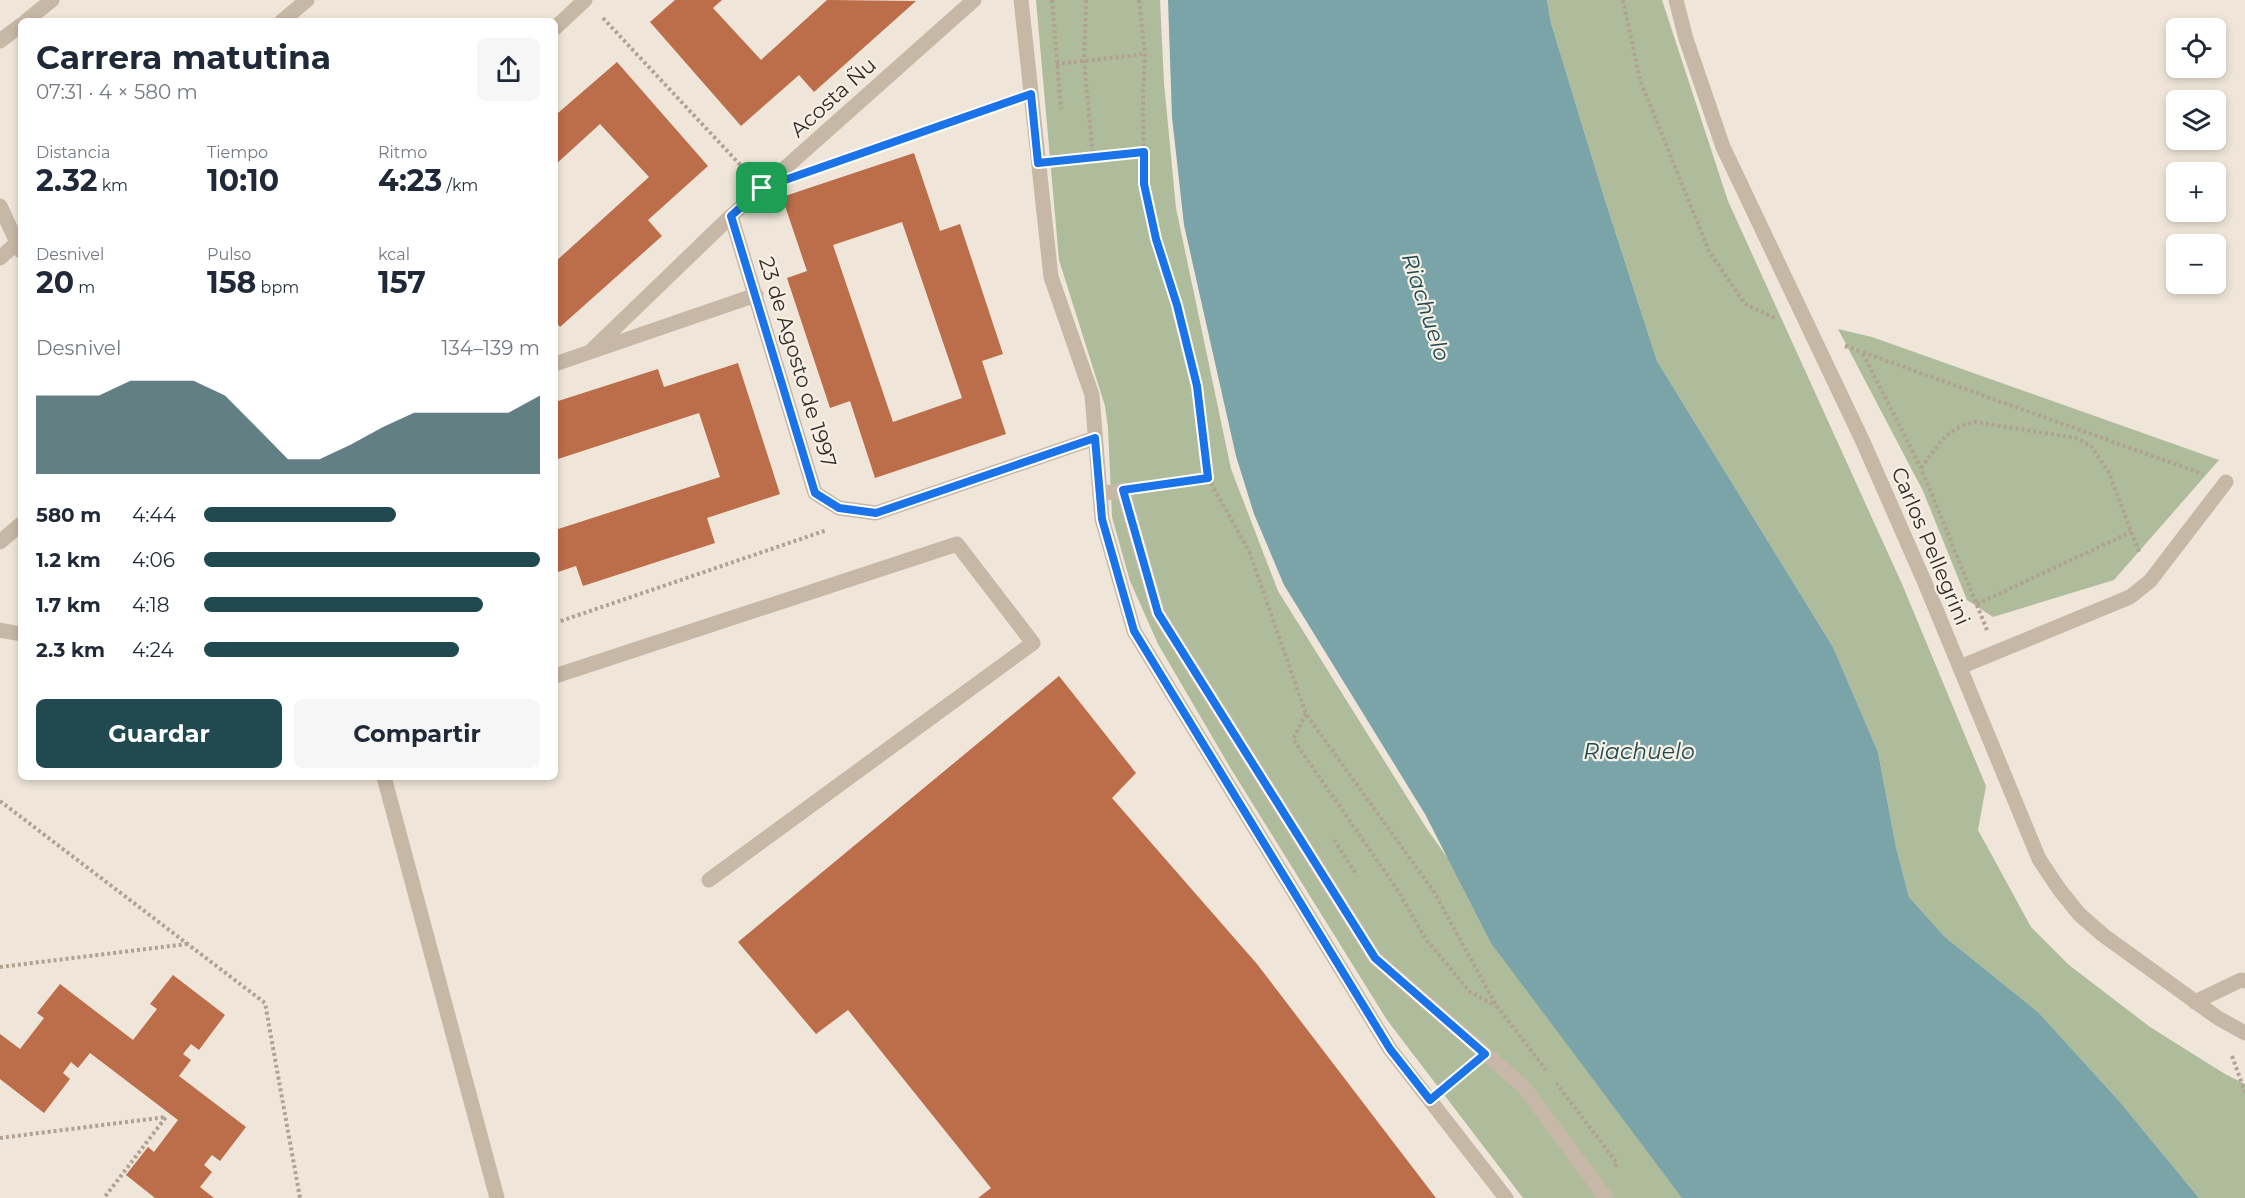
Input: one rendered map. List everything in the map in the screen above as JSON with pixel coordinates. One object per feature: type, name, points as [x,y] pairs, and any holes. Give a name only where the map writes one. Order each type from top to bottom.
[{"type":"street","points":[[30,18],[52,0]]},
{"type":"street","points":[[286,18],[307,0]]},
{"type":"street","points":[[558,25],[585,0]]},
{"type":"street","name":"Acosta Ñu","points":[[591,351],[731,216],[974,0]]},
{"type":"street","points":[[1021,0],[1051,277],[1092,395],[1102,519],[1134,631],[1390,1049],[1506,1198]]},
{"type":"street","name":"Carlos Pellegrini","points":[[1676,0],[1686,39],[1723,147],[1864,444],[1960,667],[2039,859],[2058,889],[2079,914],[2103,935],[2218,1018],[2245,1033]]},
{"type":"street","points":[[0,42],[18,27]]},
{"type":"street","points":[[0,206],[18,240]]},
{"type":"street","name":"23 de Agosto de 1997","points":[[731,216],[815,493],[839,508],[876,513],[1095,438]]},
{"type":"street","points":[[0,258],[18,245]]},
{"type":"street","name":"Acosta Ñu","points":[[558,363],[756,295]]},
{"type":"street","points":[[1960,667],[2130,597],[2150,581],[2226,482]]},
{"type":"street","points":[[1100,494],[1123,490],[1158,613],[1375,958],[1524,1087],[1605,1196]]},
{"type":"street","points":[[0,543],[18,527]]},
{"type":"street","points":[[558,675],[957,544],[1033,643],[709,880]]},
{"type":"street","points":[[0,630],[18,633]]},
{"type":"street","points":[[385,780],[497,1198]]},
{"type":"street","points":[[2195,1002],[2241,980],[2245,981]]},
{"type":"path","points":[[1052,0],[1062,117]]},
{"type":"path","points":[[1086,0],[1084,61],[1093,157]]},
{"type":"path","points":[[1139,0],[1145,54],[1144,184],[1156,239],[1177,305],[1197,386],[1208,478],[1249,551],[1306,714],[1434,892],[1499,1008],[1548,1072]]},
{"type":"path","points":[[1623,0],[1640,80],[1709,251],[1745,304],[1812,335],[2226,482]]},
{"type":"path","points":[[602,17],[762,188]]},
{"type":"path","points":[[1028,68],[1145,54]]},
{"type":"path","points":[[818,169],[1031,94]]},
{"type":"path","points":[[1064,150],[1066,172]]},
{"type":"path","points":[[1038,163],[1144,152]]},
{"type":"path","points":[[1862,352],[1921,468],[1997,652]]},
{"type":"path","points":[[1921,468],[1948,434],[1960,424],[1975,422],[2076,438],[2091,446],[2109,473],[2150,581]]},
{"type":"path","points":[[2076,438],[2079,429]]},
{"type":"path","points":[[1123,490],[1208,478]]},
{"type":"path","points":[[558,622],[831,528]]},
{"type":"path","points":[[1977,604],[2131,532]]},
{"type":"path","points":[[1306,714],[1293,739],[1399,892],[1425,938],[1470,992],[1499,1008]]},
{"type":"path","points":[[0,801],[265,1003],[300,1198]]},
{"type":"path","points":[[0,967],[187,944]]},
{"type":"path","points":[[1430,1100],[1485,1054]]},
{"type":"path","points":[[1555,1081],[1617,1163],[1605,1196]]},
{"type":"path","points":[[0,1138],[166,1117],[104,1198]]},
{"type":"green space","points":[[1036,0],[1160,0],[1164,83],[1176,208],[1231,469],[1278,591],[1427,829],[1688,1198],[1523,1198],[1387,1020],[1231,769],[1158,644],[1130,581],[1112,517],[1105,406],[1059,260]]},
{"type":"green space","points":[[1547,0],[1662,0],[1728,201],[1902,584],[1986,786],[1978,830],[2031,927],[2069,965],[2150,1027],[2245,1084],[2245,1198],[2199,1198],[2120,1102],[2038,1012],[1945,937],[1909,897],[1896,847],[1878,752],[1833,647],[1657,361],[1551,23]]},
{"type":"green space","points":[[1838,329],[1872,337],[2219,460],[2114,580],[1993,617],[1967,600],[1923,491]]},
{"type":"water","name":"Riachuelo","points":[[1168,0],[1547,0],[1551,23],[1657,361],[1833,647],[1878,752],[1896,847],[1909,897],[1945,937],[2038,1012],[2120,1102],[2199,1198],[1682,1198],[1491,943],[1425,814],[1284,585],[1254,514],[1236,456],[1184,225],[1172,117]]},
{"type":"building","points":[[675,0],[722,0],[713,8],[761,60],[827,0],[916,1],[814,92],[799,75],[741,126],[650,22]]},
{"type":"building","points":[[617,62],[708,166],[648,220],[662,236],[560,327],[558,325],[558,259],[649,177],[600,124],[558,162],[558,113]]},
{"type":"building","points":[[914,153],[940,231],[960,224],[1003,354],[982,361],[1006,434],[875,478],[850,401],[830,408],[787,278],[807,271],[782,197]],"holes":[[[902,222],[962,398],[893,422],[833,245]]]},
{"type":"building","points":[[738,363],[780,494],[707,518],[715,543],[583,586],[576,566],[558,572],[558,529],[720,477],[699,413],[558,459],[558,401],[658,369],[664,387]]},
{"type":"building","points":[[1059,676],[1136,773],[1112,798],[1257,964],[1436,1198],[978,1198],[991,1188],[848,1010],[816,1034],[738,942]]},
{"type":"building","points":[[173,975],[225,1015],[199,1050],[191,1044],[183,1054],[191,1060],[179,1076],[246,1127],[220,1161],[212,1155],[204,1165],[212,1172],[200,1187],[214,1198],[155,1198],[126,1175],[148,1147],[154,1152],[178,1120],[90,1053],[78,1068],[71,1062],[63,1073],[70,1079],[44,1113],[0,1079],[0,1034],[20,1049],[44,1018],[37,1013],[60,984],[133,1040],[157,1009],[150,1004]]},
{"type":"route","points":[[1031,94],[1038,163],[1144,152],[1144,184],[1156,239],[1177,305],[1197,386],[1208,478],[1123,490],[1158,613],[1375,958],[1485,1054],[1430,1100],[1390,1049],[1134,631],[1102,519],[1095,438],[876,513],[839,508],[815,493],[731,216],[762,188],[1031,94]]}]
